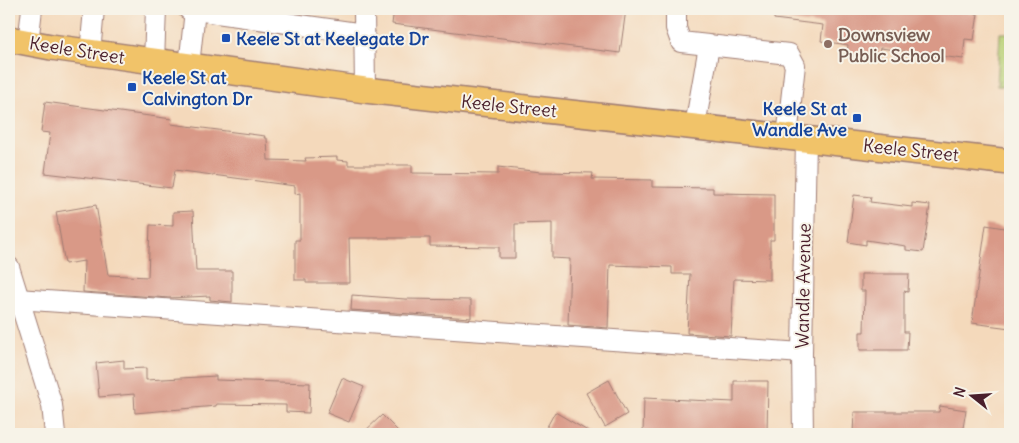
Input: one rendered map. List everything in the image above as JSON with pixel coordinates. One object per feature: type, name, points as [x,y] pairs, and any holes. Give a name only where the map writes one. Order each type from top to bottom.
[{"type":"main road","name":"Keele Street","points":[[18,41],[90,53],[364,90],[1010,162]]},
{"type":"street","points":[[18,41],[32,9]]},
{"type":"street","points":[[90,53],[94,9]]},
{"type":"street","points":[[154,61],[156,9]]},
{"type":"street","points":[[189,66],[191,9],[364,34]]},
{"type":"street","points":[[364,9],[364,90]]},
{"type":"street","points":[[676,9],[676,28],[681,42],[709,46],[696,126]]},
{"type":"street","name":"Wandle Avenue","points":[[709,46],[789,54],[795,65],[792,102],[797,138],[803,434]]},
{"type":"street","points":[[9,267],[17,298],[52,404],[55,434]]},
{"type":"street","points":[[17,298],[802,353]]},
{"type":"green space","points":[[1000,33],[1010,33],[1010,87],[997,86]]},
{"type":"building","points":[[394,9],[626,9],[620,53],[392,24]]},
{"type":"building","points":[[774,9],[969,9],[968,13],[978,14],[974,40],[965,39],[963,59],[880,48],[878,58],[847,54],[848,45],[821,41],[823,25],[774,19]]},
{"type":"building","points":[[45,102],[172,119],[171,124],[265,136],[264,138],[267,138],[268,160],[306,161],[305,158],[337,157],[337,160],[348,161],[348,165],[412,165],[412,173],[498,174],[498,167],[541,172],[593,173],[592,179],[652,180],[652,187],[713,188],[713,193],[774,194],[774,240],[770,240],[770,280],[734,279],[731,336],[687,333],[690,274],[672,274],[672,267],[610,265],[608,328],[568,325],[570,259],[552,258],[552,223],[515,224],[515,258],[499,258],[499,247],[430,246],[430,238],[349,238],[350,283],[306,283],[306,280],[295,280],[295,240],[300,240],[300,193],[295,194],[295,186],[175,170],[172,188],[45,173],[50,133],[41,132]]},
{"type":"building","points":[[854,195],[871,197],[870,202],[912,207],[912,203],[930,205],[923,252],[906,250],[906,246],[866,240],[866,245],[848,242]]},
{"type":"building","points":[[96,205],[108,275],[148,277],[150,225],[173,226],[173,212],[193,211],[196,271],[232,271],[232,302],[210,300],[210,296],[169,298],[83,292],[84,261],[65,264],[56,212]]},
{"type":"building","points":[[986,225],[1010,229],[1010,328],[972,323]]},
{"type":"building","points":[[861,274],[909,274],[908,292],[904,291],[904,332],[908,332],[907,350],[860,350],[860,332],[864,332],[865,291],[861,291]]},
{"type":"building","points":[[352,295],[405,299],[471,300],[471,318],[351,310]]},
{"type":"building","points":[[124,360],[124,369],[146,368],[146,380],[216,376],[216,380],[310,383],[309,413],[286,412],[286,405],[216,404],[216,406],[135,413],[134,394],[99,397],[96,363]]},
{"type":"building","points":[[342,378],[364,387],[349,422],[327,413]]},
{"type":"building","points":[[609,380],[627,414],[605,427],[586,393]]},
{"type":"building","points":[[734,381],[768,381],[767,434],[643,434],[644,398],[734,402]]},
{"type":"building","points":[[940,406],[966,410],[962,434],[853,434],[854,412],[939,412]]},
{"type":"building","points":[[555,412],[593,434],[543,434]]},
{"type":"building","points":[[382,415],[401,434],[362,434]]},
{"type":"place","name":"Keele St at Keelegate Dr","points":[[226,38]]},
{"type":"place","name":"Downsview Public School","points":[[828,44]]},
{"type":"place","name":"Keele St at Calvington Dr","points":[[132,87]]},
{"type":"place","name":"Keele St at Wandle Ave","points":[[857,118]]}]
